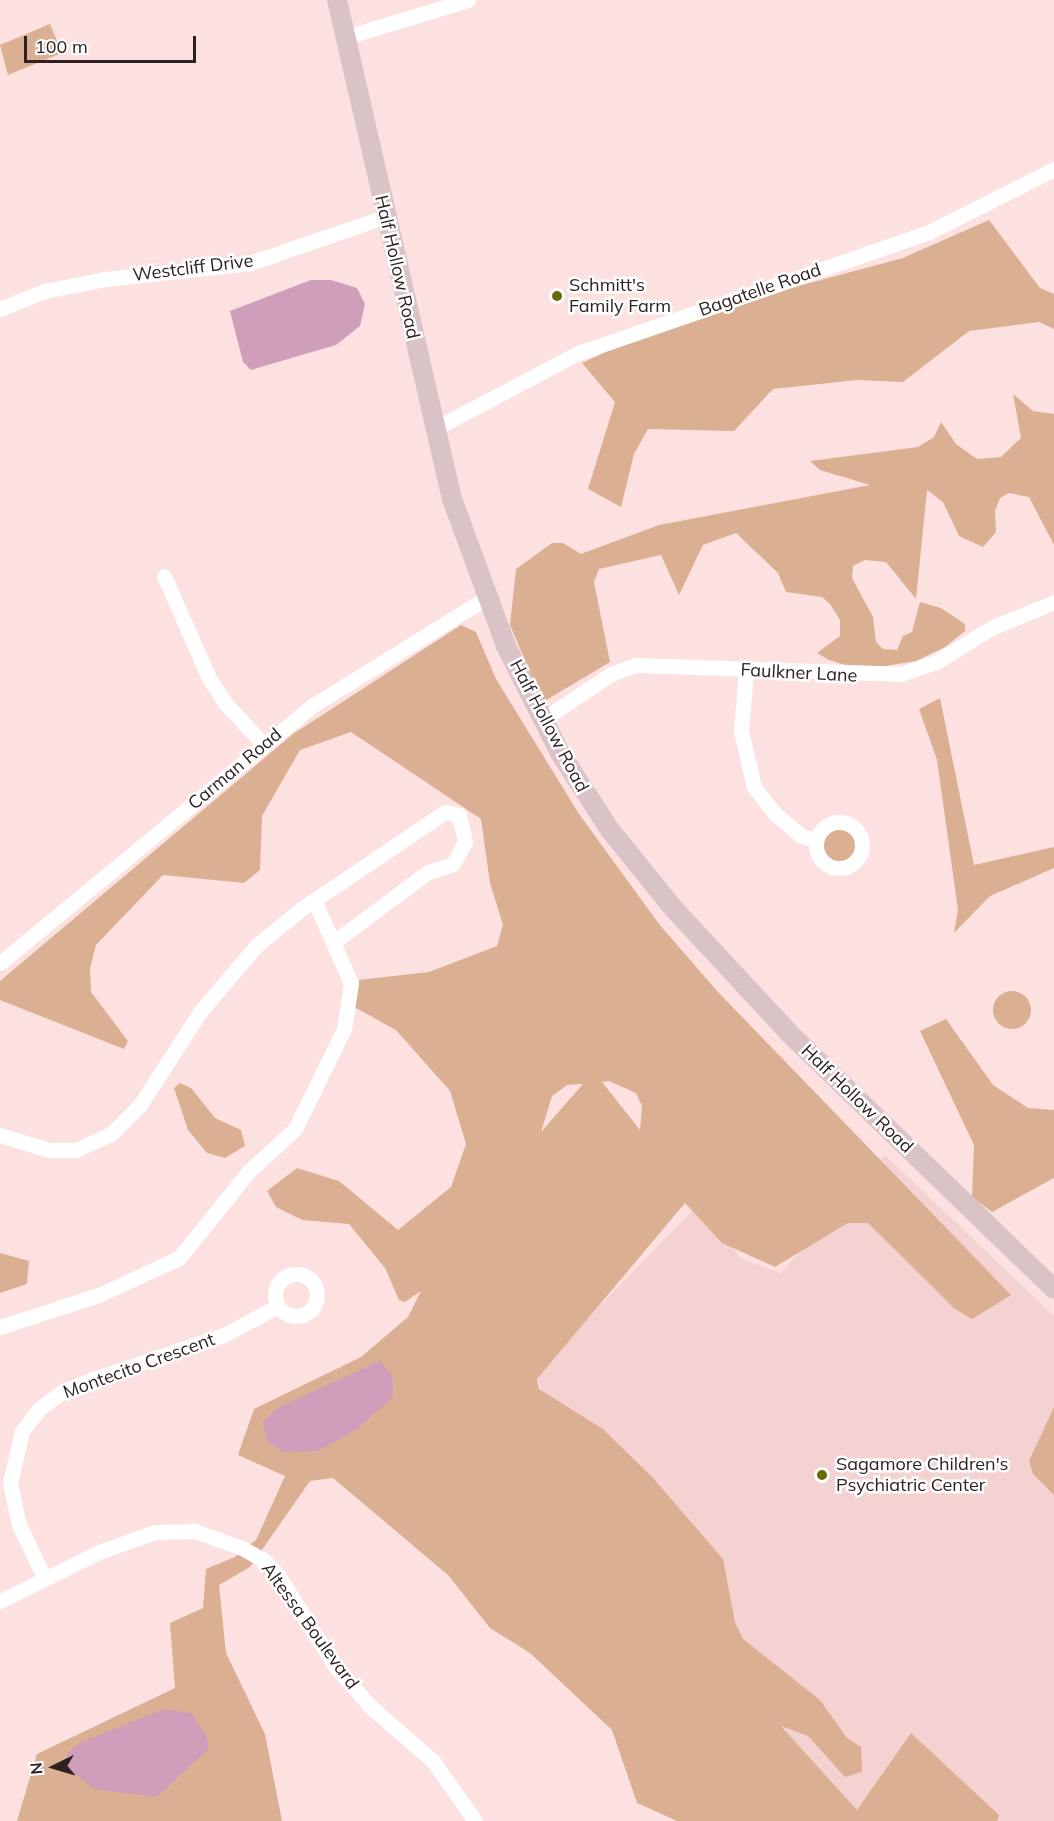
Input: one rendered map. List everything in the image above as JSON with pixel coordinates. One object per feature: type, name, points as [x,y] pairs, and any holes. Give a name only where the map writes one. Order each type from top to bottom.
[{"type":"main road","name":"Half Hollow Road","points":[[337,0],[384,217],[452,499],[486,598],[542,720],[591,804],[674,909],[792,1036],[1054,1289]]},
{"type":"street","points":[[346,37],[468,0]]},
{"type":"street","name":"Bagatelle Road","points":[[434,429],[578,353],[929,232],[1054,169]]},
{"type":"street","name":"Westcliff Drive","points":[[0,309],[44,291],[105,279],[250,263],[384,217]]},
{"type":"street","points":[[164,576],[209,678],[264,744]]},
{"type":"street","name":"Carman Road","points":[[0,963],[312,706],[486,598]]},
{"type":"street","name":"Faulkner Lane","points":[[542,720],[611,674],[636,665],[746,671],[900,675],[936,662],[991,628],[1054,602]]},
{"type":"street","points":[[746,671],[741,731],[754,787],[774,813],[801,836],[816,840]]},
{"type":"street","points":[[0,1135],[49,1150],[76,1150],[111,1134],[140,1105],[200,1012],[256,945],[445,812],[459,815],[465,842],[453,864],[428,872],[335,941]]},
{"type":"street","points":[[0,1327],[101,1294],[179,1258],[249,1172],[295,1129],[344,1029],[351,984],[335,941],[315,902]]},
{"type":"street","name":"Montecito Crescent","points":[[45,1579],[19,1525],[10,1483],[19,1439],[39,1409],[78,1386],[225,1335],[278,1306]]},
{"type":"street","name":"Altessa Boulevard","points":[[0,1601],[138,1537],[172,1530],[212,1535],[264,1560],[335,1666],[371,1707],[433,1761],[475,1821]]},
{"type":"shaded area","points":[[50,24],[62,53],[8,75],[0,45]]},
{"type":"shaded area","points":[[989,220],[1040,288],[1054,294],[1054,329],[1039,322],[969,331],[903,382],[857,380],[773,389],[734,431],[648,429],[634,454],[621,507],[588,489],[615,402],[582,363],[679,318],[903,258]]},
{"type":"shaded area","points":[[311,280],[331,280],[357,288],[365,304],[360,326],[336,345],[251,370],[243,362],[230,311]]},
{"type":"shaded area","points":[[1013,394],[1033,411],[1054,414],[1054,545],[1029,497],[1009,493],[1000,498],[995,511],[996,532],[983,547],[959,536],[943,502],[927,490],[916,599],[886,562],[865,560],[853,566],[852,578],[873,617],[876,642],[883,649],[897,650],[903,636],[912,632],[920,602],[941,608],[965,624],[965,631],[945,647],[916,661],[885,666],[852,667],[829,660],[817,653],[840,636],[840,620],[830,604],[822,597],[786,592],[778,573],[736,533],[703,545],[679,595],[661,555],[599,569],[594,582],[610,662],[543,702],[510,625],[516,569],[552,543],[563,543],[581,554],[659,525],[870,485],[820,470],[810,461],[918,447],[934,437],[941,422],[956,444],[977,459],[1001,457],[1021,438]]},
{"type":"shaded area","points":[[461,625],[476,632],[496,679],[579,814],[659,924],[717,991],[1011,1295],[972,1319],[955,1309],[868,1223],[848,1223],[775,1267],[722,1243],[685,1203],[537,1379],[539,1389],[603,1429],[653,1478],[723,1559],[735,1622],[743,1639],[820,1700],[847,1738],[861,1747],[862,1772],[845,1777],[808,1736],[781,1726],[857,1810],[911,1733],[999,1815],[997,1821],[677,1821],[637,1803],[612,1730],[530,1653],[490,1628],[448,1575],[333,1478],[310,1481],[250,1567],[219,1585],[226,1653],[265,1734],[282,1821],[17,1821],[37,1754],[175,1688],[170,1623],[203,1608],[206,1569],[235,1557],[256,1540],[285,1476],[238,1455],[254,1409],[361,1357],[408,1317],[421,1291],[405,1302],[399,1300],[385,1268],[349,1224],[302,1220],[276,1207],[267,1191],[297,1168],[339,1181],[398,1230],[451,1187],[466,1144],[450,1091],[396,1030],[354,1007],[358,980],[429,972],[497,946],[503,925],[490,883],[481,819],[351,732],[300,750],[262,816],[260,870],[244,883],[163,875],[96,945],[90,968],[91,992],[128,1041],[124,1049],[0,1000],[0,981],[293,734]],"holes":[[[609,1081],[636,1093],[642,1106],[640,1130],[602,1082]],[[567,1085],[582,1085],[541,1132],[552,1096]]]},
{"type":"shaded area","points":[[940,698],[974,865],[1054,847],[1054,868],[990,896],[954,933],[958,910],[937,760],[919,709]]},
{"type":"shaded area","points":[[839,824],[854,830],[860,845],[854,860],[839,866],[824,860],[818,845],[824,830]]},
{"type":"shaded area","points":[[1012,991],[1025,997],[1031,1010],[1025,1023],[1012,1029],[999,1023],[993,1010],[999,997]]},
{"type":"shaded area","points":[[946,1019],[993,1085],[1028,1108],[1054,1110],[1054,1178],[992,1212],[972,1197],[974,1145],[920,1031]]},
{"type":"shaded area","points":[[180,1083],[191,1088],[215,1118],[241,1130],[245,1146],[225,1158],[207,1153],[188,1130],[174,1088]]},
{"type":"shaded area","name":"Sagamore Children's Psychiatric Center","points":[[885,1155],[1054,1316],[1054,1821],[867,1821],[570,1497],[536,1371],[698,1205],[742,1259],[781,1273]]},
{"type":"shaded area","points":[[0,1253],[29,1261],[27,1284],[0,1293]]},
{"type":"shaded area","points":[[380,1361],[392,1375],[393,1397],[357,1429],[318,1451],[284,1452],[267,1441],[263,1422],[277,1408]]},
{"type":"shaded area","points":[[1054,1407],[1054,1495],[1033,1474],[1029,1461]]},
{"type":"shaded area","points":[[164,1709],[191,1713],[206,1735],[209,1748],[157,1797],[94,1789],[67,1768],[67,1754],[79,1743]]},
{"type":"place","name":"Schmitt's Family Farm","points":[[557,296]]},
{"type":"place","name":"Sagamore Children's Psychiatric Center","points":[[822,1475]]}]
